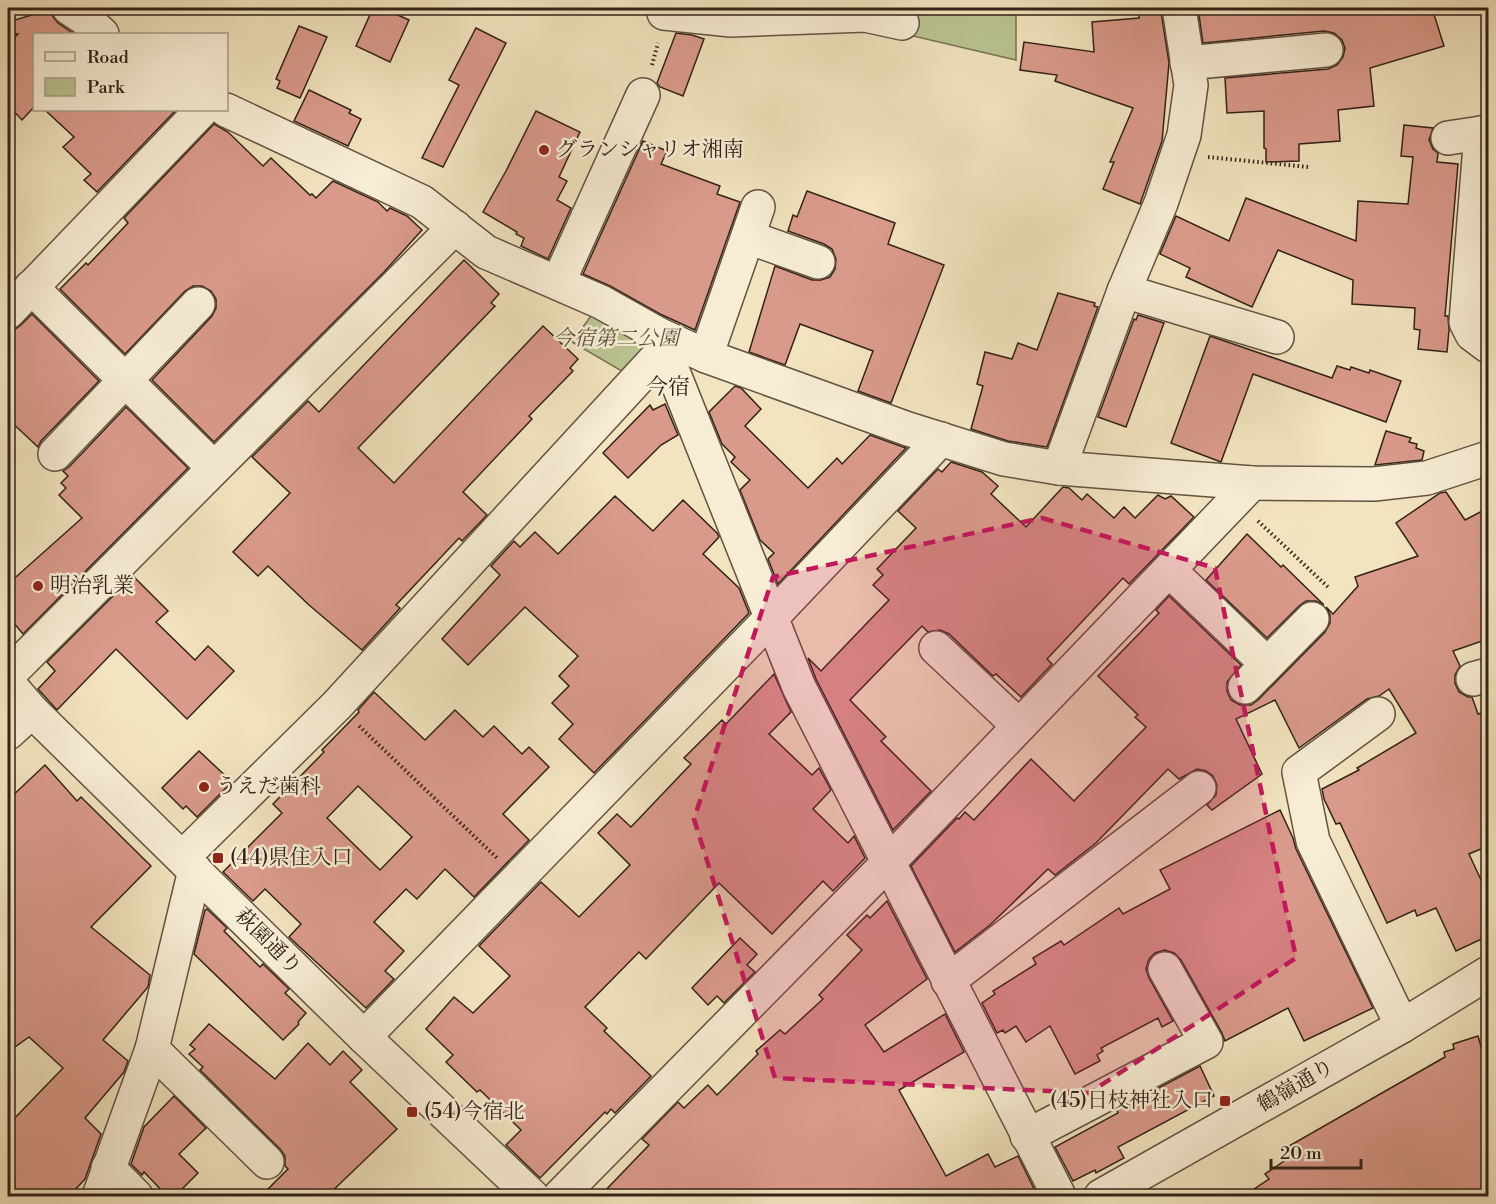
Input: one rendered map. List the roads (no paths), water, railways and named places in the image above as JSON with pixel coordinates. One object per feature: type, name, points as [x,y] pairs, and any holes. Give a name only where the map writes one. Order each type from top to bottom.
[{"type":"street","points":[[1059,468],[1124,291],[1161,203],[1184,135],[1191,85],[1179,8]]},
{"type":"street","points":[[664,10],[731,20],[866,15],[902,23]]},
{"type":"street","points":[[1187,63],[1326,50]]},
{"type":"street","points":[[558,283],[643,95]]},
{"type":"street","points":[[8,312],[201,111]]},
{"type":"street","points":[[228,111],[422,202],[486,252],[601,302],[661,342],[940,440],[1004,459],[1244,491],[1374,484],[1427,478],[1488,458]]},
{"type":"street","points":[[1448,138],[1485,133],[1466,322],[1472,334],[1488,346]]},
{"type":"street","points":[[706,356],[753,222],[818,261]]},
{"type":"street","points":[[8,675],[455,227]]},
{"type":"street","points":[[32,287],[214,468]]},
{"type":"street","points":[[1124,291],[1277,337]]},
{"type":"street","points":[[55,454],[198,304]]},
{"type":"street","points":[[661,342],[799,687],[1059,1197]]},
{"type":"street","points":[[136,1197],[104,1182],[152,1049],[189,864],[337,705],[661,342]]},
{"type":"street","points":[[364,1037],[771,618],[940,440]]},
{"type":"street","points":[[560,1197],[888,863],[1244,491]]},
{"type":"street","points":[[1169,570],[1256,676],[1312,619]]},
{"type":"street","points":[[936,648],[1019,726]]},
{"type":"street","name":"萩園通り","points":[[8,683],[32,711],[364,1037],[532,1197]]},
{"type":"street","points":[[8,733],[32,711]]},
{"type":"street","points":[[1378,714],[1299,772],[1313,841],[1402,1026]]},
{"type":"street","points":[[948,981],[1199,788]]},
{"type":"street","points":[[1027,1136],[1206,1042],[1165,969]]},
{"type":"street","name":"鶴嶺通り","points":[[1101,1197],[1402,1026],[1488,973]]},
{"type":"street","points":[[152,1049],[267,1162]]},
{"type":"place","name":"グランシャリオ湘南","points":[[544,150]]},
{"type":"place","name":"明治乳業","points":[[38,586]]},
{"type":"place","name":"うえだ歯科","points":[[204,787]]},
{"type":"place","name":"(44)県住入口","points":[[218,858]]},
{"type":"place","name":"(45)日枝神社入口","points":[[1225,1101]]},
{"type":"place","name":"(54)今宿北","points":[[412,1112]]},
{"type":"district","name":"今宿","points":[[668,387]]},
{"type":"park label","name":"今宿第二公園","points":[[616,339]]}]
